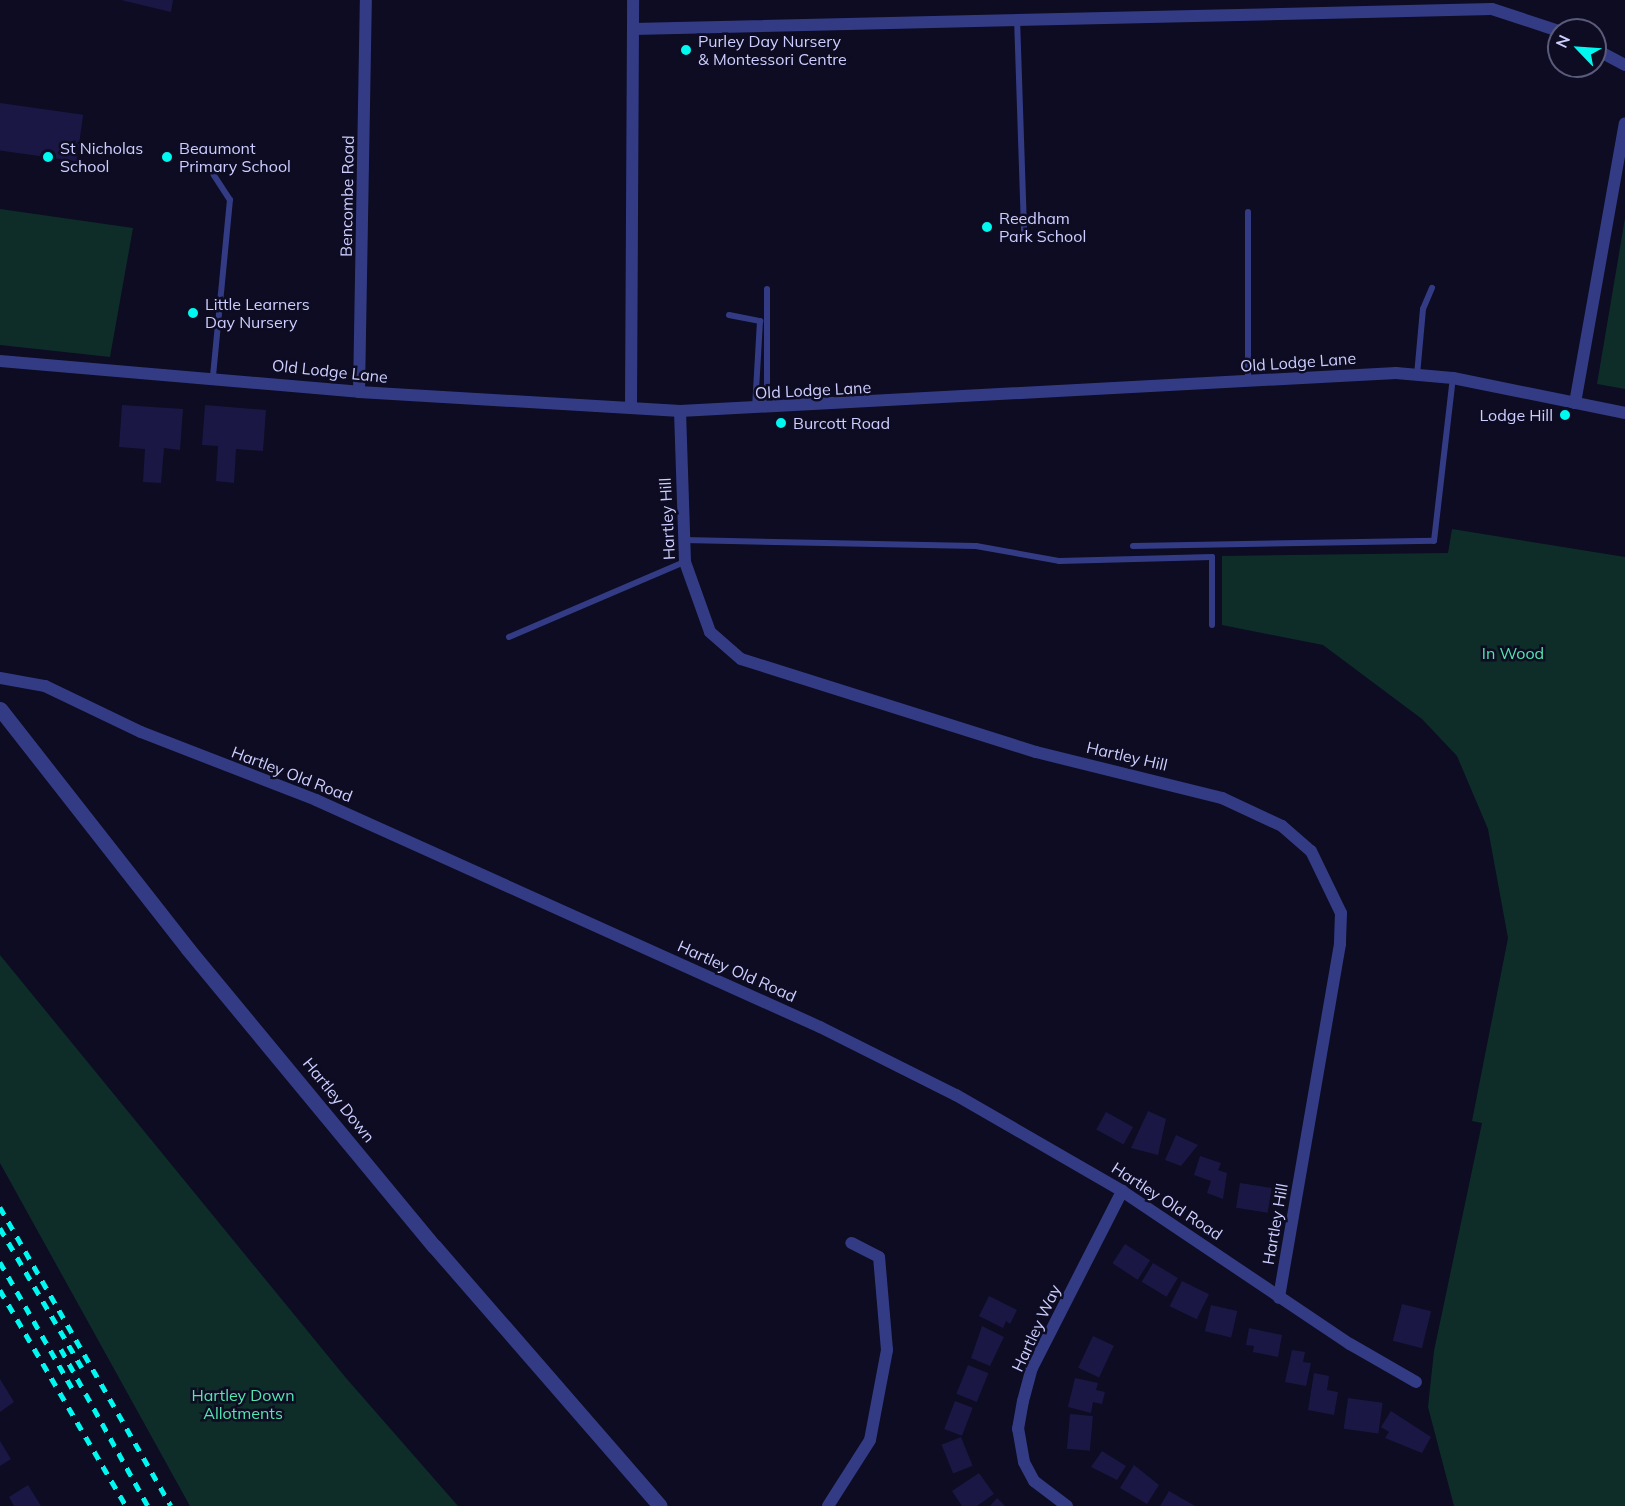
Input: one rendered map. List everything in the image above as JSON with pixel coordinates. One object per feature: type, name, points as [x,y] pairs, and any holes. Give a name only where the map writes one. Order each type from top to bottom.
[{"type":"street","name":"Bencombe Road","points":[[359,392],[366,0]]},
{"type":"street","points":[[631,407],[633,0]]},
{"type":"street","points":[[633,29],[1017,18],[1492,9],[1547,27]]},
{"type":"street","points":[[1607,56],[1625,65]]},
{"type":"street","points":[[1575,403],[1625,123]]},
{"type":"street","name":"Old Lodge Lane","points":[[0,361],[213,376],[359,392],[680,411],[761,409],[1417,375],[1453,378],[1625,413]]},
{"type":"street","name":"Hartley Hill","points":[[680,411],[685,562],[710,632],[741,658],[1036,752],[1222,798],[1282,826],[1311,851],[1341,913],[1340,944],[1280,1298]]},
{"type":"street","name":"Hartley Old Road","points":[[0,678],[45,686],[141,732],[316,800],[738,988],[956,1095],[1122,1191],[1280,1298],[1416,1383]]},
{"type":"street","name":"Hartley Down","points":[[0,709],[188,949],[434,1246],[660,1506]]},
{"type":"street","name":"Hartley Way","points":[[1066,1506],[1034,1481],[1018,1429],[1032,1368],[1122,1191]]},
{"type":"street","points":[[828,1506],[870,1440],[886,1350],[879,1257],[851,1243]]},
{"type":"lane","points":[[1017,18],[1024,231]]},
{"type":"lane","points":[[213,376],[230,200],[214,175]]},
{"type":"lane","points":[[1248,212],[1248,382]]},
{"type":"lane","points":[[1417,375],[1423,309],[1432,288]]},
{"type":"lane","points":[[761,409],[767,289]]},
{"type":"lane","points":[[729,315],[760,321],[761,409]]},
{"type":"lane","points":[[1133,546],[1434,541],[1453,378]]},
{"type":"lane","points":[[684,540],[976,546],[1059,561],[1212,557],[1212,625]]},
{"type":"lane","points":[[509,637],[685,562]]},
{"type":"green space","points":[[0,209],[133,228],[110,357],[0,345]]},
{"type":"green space","points":[[1625,218],[1625,389],[1597,384]]},
{"type":"green space","name":"In Wood","points":[[1452,529],[1625,557],[1625,1506],[1454,1506],[1428,1407],[1434,1351],[1482,1123],[1472,1121],[1508,938],[1488,829],[1457,756],[1422,719],[1323,645],[1222,625],[1222,556],[1448,553]]},
{"type":"green space","name":"Hartley Down Allotments","points":[[0,955],[346,1378],[458,1506],[190,1506],[0,1163]]},
{"type":"building","points":[[121,0],[173,0],[171,12]]},
{"type":"building","points":[[0,103],[83,115],[77,161],[0,150]]},
{"type":"building","points":[[122,405],[183,409],[180,450],[164,448],[161,483],[143,482],[145,449],[119,447]]},
{"type":"building","points":[[205,405],[266,410],[263,451],[236,449],[234,483],[216,481],[218,446],[202,445]]},
{"type":"building","points":[[1148,1111],[1166,1119],[1158,1155],[1131,1148]]},
{"type":"building","points":[[1106,1112],[1133,1127],[1123,1145],[1096,1129]]},
{"type":"building","points":[[1176,1135],[1198,1145],[1181,1166],[1165,1160]]},
{"type":"building","points":[[1200,1156],[1221,1163],[1218,1170],[1227,1173],[1223,1199],[1207,1193],[1211,1181],[1194,1175]]},
{"type":"building","points":[[1240,1183],[1272,1188],[1268,1213],[1236,1208]]},
{"type":"building","points":[[1125,1244],[1150,1260],[1138,1280],[1112,1263]]},
{"type":"building","points":[[1153,1263],[1178,1278],[1167,1297],[1142,1282]]},
{"type":"building","points":[[1182,1281],[1209,1294],[1197,1319],[1170,1306]]},
{"type":"building","points":[[989,1296],[1017,1310],[1010,1324],[1006,1321],[1003,1328],[979,1316]]},
{"type":"building","points":[[1402,1304],[1431,1311],[1422,1348],[1393,1341]]},
{"type":"building","points":[[1211,1305],[1237,1311],[1231,1337],[1205,1331]]},
{"type":"building","points":[[982,1326],[1004,1337],[990,1366],[971,1358]]},
{"type":"building","points":[[1249,1328],[1282,1335],[1278,1357],[1253,1352],[1254,1346],[1246,1345]]},
{"type":"building","points":[[1093,1336],[1114,1346],[1099,1377],[1078,1368]]},
{"type":"building","points":[[1292,1350],[1305,1352],[1303,1362],[1311,1363],[1306,1386],[1285,1382]]},
{"type":"building","points":[[968,1365],[988,1373],[977,1402],[956,1394]]},
{"type":"building","points":[[1314,1373],[1329,1376],[1327,1390],[1338,1392],[1334,1415],[1308,1410]]},
{"type":"building","points":[[1075,1378],[1098,1383],[1096,1390],[1105,1392],[1102,1404],[1093,1402],[1091,1413],[1068,1407]]},
{"type":"building","points":[[0,1379],[14,1402],[0,1412]]},
{"type":"building","points":[[1348,1398],[1383,1403],[1378,1434],[1344,1429]]},
{"type":"building","points":[[955,1401],[973,1408],[962,1436],[944,1429]]},
{"type":"building","points":[[1391,1411],[1431,1437],[1422,1453],[1385,1438],[1389,1432],[1381,1427]]},
{"type":"building","points":[[1070,1414],[1093,1416],[1090,1451],[1067,1449]]},
{"type":"building","points":[[961,1437],[973,1466],[953,1474],[942,1445]]},
{"type":"building","points":[[0,1441],[11,1459],[0,1466]]},
{"type":"building","points":[[1102,1451],[1126,1466],[1117,1480],[1091,1467]]},
{"type":"building","points":[[1134,1465],[1159,1485],[1147,1504],[1120,1488]]},
{"type":"building","points":[[979,1473],[994,1494],[977,1506],[962,1506],[952,1491]]},
{"type":"building","points":[[28,1485],[41,1506],[14,1506],[9,1497]]},
{"type":"building","points":[[1169,1491],[1195,1506],[1160,1506]]},
{"type":"building","points":[[997,1498],[1005,1506],[990,1506]]},
{"type":"railway","points":[[0,1207],[171,1506]]},
{"type":"railway","points":[[0,1228],[82,1368]]},
{"type":"railway","points":[[0,1262],[75,1393]]},
{"type":"railway","points":[[0,1290],[126,1506]]},
{"type":"railway","points":[[61,1349],[148,1506]]},
{"type":"place","name":"Purley Day Nursery & Montessori Centre","points":[[686,50]]},
{"type":"place","name":"St Nicholas School","points":[[48,157]]},
{"type":"place","name":"Beaumont Primary School","points":[[167,157]]},
{"type":"place","name":"Reedham Park School","points":[[987,227]]},
{"type":"place","name":"Little Learners Day Nursery","points":[[193,313]]},
{"type":"place","name":"Lodge Hill","points":[[1565,415]]},
{"type":"place","name":"Burcott Road","points":[[781,423]]}]
